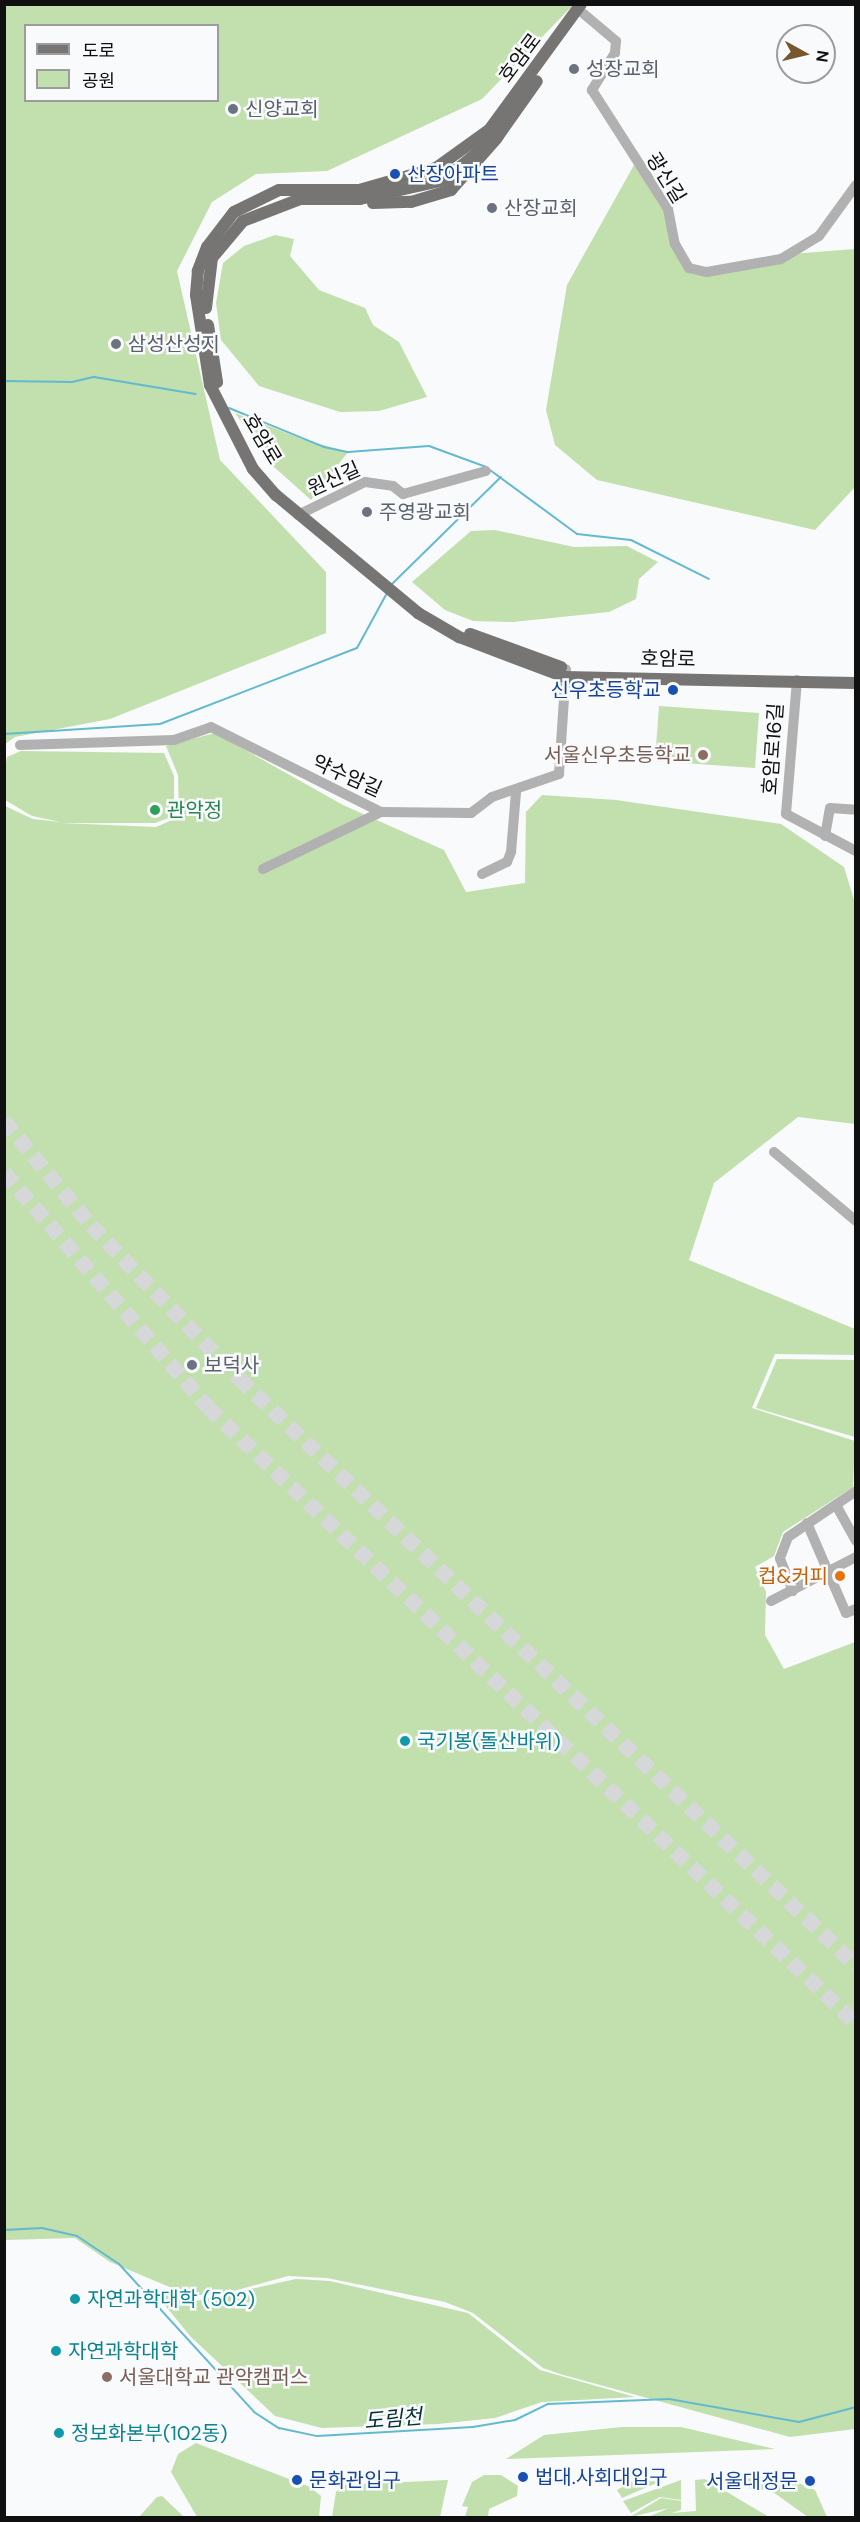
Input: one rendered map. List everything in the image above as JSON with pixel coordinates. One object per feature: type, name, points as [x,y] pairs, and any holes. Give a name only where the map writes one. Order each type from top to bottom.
[{"type":"main road","points":[[584,8],[498,136],[494,148],[448,185],[398,204],[360,199],[300,199],[259,211],[230,232],[207,273],[204,297],[225,408],[259,466],[301,514],[392,583],[468,633],[566,673],[855,677]]},
{"type":"main road","name":"호암로","points":[[584,8],[489,129],[436,168],[359,190],[300,187],[256,198],[234,212],[207,247],[196,295],[210,385],[254,469],[301,514],[418,613],[504,658],[566,673],[855,683]]},
{"type":"main road","points":[[436,168],[448,185]]},
{"type":"street","name":"광신길","points":[[584,8],[616,42],[615,53],[592,90],[668,208],[675,244],[689,268],[707,273],[781,259],[819,236],[855,185]]},
{"type":"street","name":"원신길","points":[[301,514],[365,482],[393,486],[403,494],[486,471]]},
{"type":"street","name":"약수암길","points":[[20,745],[174,740],[211,727],[381,812],[471,813],[492,797],[516,792],[559,774],[566,673]]},
{"type":"street","name":"호암로16길","points":[[796,680],[786,814],[855,851]]},
{"type":"street","points":[[482,874],[507,862],[511,852],[516,792]]},
{"type":"street","points":[[825,836],[830,808],[855,810]]},
{"type":"street","points":[[263,869],[381,812]]},
{"type":"street","points":[[774,1152],[855,1221]]},
{"type":"street","points":[[837,1508],[855,1491]]},
{"type":"street","points":[[795,1590],[785,1552],[795,1536],[808,1525],[855,1499]]},
{"type":"street","points":[[837,1508],[855,1541]]},
{"type":"street","points":[[808,1525],[846,1613],[855,1609]]},
{"type":"street","points":[[771,1601],[855,1557]]},
{"type":"green space","points":[[5,4],[573,5],[482,99],[327,171],[256,174],[212,202],[177,271],[220,460],[326,572],[326,633],[110,719],[15,737],[5,744]]},
{"type":"green space","points":[[634,165],[668,209],[675,244],[697,271],[791,254],[855,249],[855,487],[815,530],[597,480],[555,445],[546,410],[567,285]]},
{"type":"green space","points":[[275,235],[294,239],[290,256],[319,290],[365,308],[373,325],[399,342],[427,397],[379,411],[340,412],[259,386],[221,340],[216,303],[223,263],[244,246]]},
{"type":"green space","points":[[235,413],[302,439],[348,452],[311,500],[273,466]]},
{"type":"green space","points":[[495,530],[574,547],[627,546],[658,562],[639,579],[636,599],[609,612],[513,622],[473,621],[445,610],[412,582],[471,531]]},
{"type":"green space","points":[[659,706],[759,713],[755,768],[655,761]]},
{"type":"green space","points":[[215,733],[343,805],[444,850],[466,892],[525,883],[526,812],[542,795],[616,800],[781,824],[844,867],[855,903],[855,1124],[798,1117],[714,1183],[689,1260],[855,1329],[855,1355],[775,1354],[752,1408],[855,1441],[853,1487],[783,1532],[774,1556],[755,1567],[766,1592],[765,1635],[784,1669],[855,1642],[855,2429],[790,2437],[560,2374],[543,2368],[473,2313],[445,2302],[327,2278],[288,2276],[230,2292],[191,2296],[110,2262],[75,2238],[5,2240],[5,806],[33,819],[61,822],[32,816],[5,800],[5,768],[7,757],[21,751],[164,753],[174,776],[174,816],[155,823],[61,823],[156,827],[179,817],[178,775],[166,746]]},
{"type":"green space","points":[[777,1359],[855,1360],[855,1437],[756,1408]]},
{"type":"green space","points":[[296,2279],[330,2281],[468,2313],[540,2370],[635,2397],[542,2402],[495,2418],[438,2424],[322,2428],[275,2416],[190,2336],[155,2293],[196,2301]]},
{"type":"green space","points":[[622,2427],[681,2427],[775,2449],[506,2459],[544,2435]]},
{"type":"green space","points":[[196,2443],[310,2487],[321,2496],[319,2517],[197,2517],[171,2472],[178,2454]]},
{"type":"green space","points":[[484,2475],[501,2475],[518,2486],[517,2496],[489,2509],[488,2517],[465,2517],[468,2507],[462,2506],[472,2482]]},
{"type":"green space","points":[[784,2477],[815,2490],[827,2517],[808,2517],[766,2487],[758,2493],[734,2479]]},
{"type":"green space","points":[[705,2479],[769,2517],[648,2517],[669,2508],[630,2517],[661,2498],[681,2501],[681,2510],[672,2513],[696,2511],[695,2480]]},
{"type":"green space","points":[[448,2480],[440,2517],[332,2517],[336,2492],[343,2485]]},
{"type":"green space","points":[[681,2480],[681,2500],[660,2497],[631,2513],[623,2501]]},
{"type":"green space","points":[[661,2481],[622,2498],[617,2490],[630,2482]]},
{"type":"green space","points":[[162,2496],[184,2517],[139,2517],[157,2497]]},
{"type":"waterway","points":[[4,381],[72,382],[94,377],[196,394]]},
{"type":"waterway","points":[[229,408],[324,447],[348,452],[429,446],[486,467]]},
{"type":"waterway","points":[[490,470],[577,534],[631,540],[709,579]]},
{"type":"waterway","points":[[391,585],[501,477]]},
{"type":"waterway","points":[[4,734],[160,724],[357,648],[387,593]]},
{"type":"waterway","name":"도림천","points":[[4,2230],[42,2228],[77,2236],[119,2264],[254,2412],[279,2428],[317,2436],[473,2427],[515,2420],[548,2404],[669,2399],[799,2422],[856,2407]]},
{"type":"tunnel","points":[[4,1120],[91,1225],[239,1378],[856,1965]]},
{"type":"tunnel","points":[[4,1172],[208,1407],[856,2023]]},
{"type":"place","name":"성장교회","points":[[574,69]]},
{"type":"place","name":"신양교회","points":[[233,109]]},
{"type":"place","name":"산장아파트","points":[[395,174]]},
{"type":"place","name":"산장교회","points":[[492,208]]},
{"type":"place","name":"삼성산성지","points":[[116,344]]},
{"type":"place","name":"주영광교회","points":[[367,512]]},
{"type":"place","name":"신우초등학교","points":[[673,690]]},
{"type":"place","name":"서울신우초등학교","points":[[703,755]]},
{"type":"place","name":"관악정","points":[[155,810]]},
{"type":"place","name":"보덕사","points":[[192,1365]]},
{"type":"place","name":"컵&커피","points":[[840,1576]]},
{"type":"place","name":"국기봉(돌산바위)","points":[[405,1741]]},
{"type":"place","name":"자연과학대학 (502)","points":[[75,2299]]},
{"type":"place","name":"자연과학대학","points":[[56,2351]]},
{"type":"place","name":"서울대학교 관악캠퍼스","points":[[107,2377]]},
{"type":"place","name":"정보화본부(102동)","points":[[59,2433]]},
{"type":"place","name":"법대.사회대입구","points":[[523,2477]]},
{"type":"place","name":"문화관입구","points":[[297,2480]]},
{"type":"place","name":"서울대정문","points":[[810,2481]]}]
